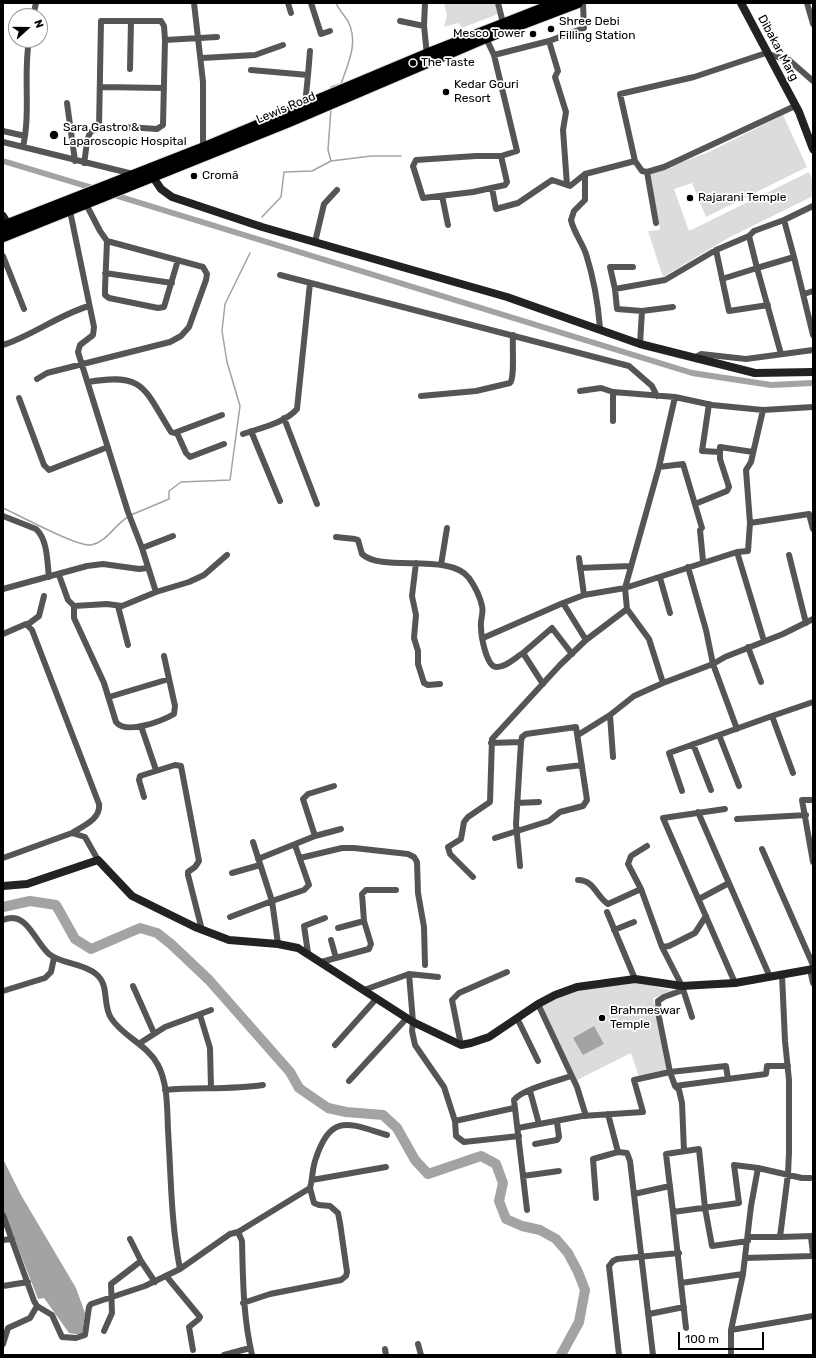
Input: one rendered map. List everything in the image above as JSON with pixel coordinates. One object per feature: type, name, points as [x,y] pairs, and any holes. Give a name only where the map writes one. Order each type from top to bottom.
[{"type":"main road","name":"Lewis Road","points":[[7,235],[70,211],[117,180],[203,152],[258,130],[430,57],[503,23],[556,3]]},
{"type":"main road","name":"Lewis Road","points":[[430,57],[486,38],[578,3]]},
{"type":"main road","name":"Lewis Road","points":[[276,122],[305,105],[326,101]]},
{"type":"main road","name":"Lewis Road","points":[[5,222],[124,188],[153,177],[203,152]]},
{"type":"main road","points":[[5,222],[7,235]]},
{"type":"street","points":[[194,3],[202,58],[204,97],[203,152]]},
{"type":"street","points":[[288,3],[291,13]]},
{"type":"street","points":[[311,3],[321,34],[330,31]]},
{"type":"street","points":[[425,3],[424,26],[430,57]]},
{"type":"street","points":[[498,3],[503,23]]},
{"type":"street","points":[[494,55],[549,41],[584,28],[583,3]]},
{"type":"street","name":"Dibakar Marg","points":[[741,3],[795,106],[813,149]]},
{"type":"street","points":[[807,3],[813,24]]},
{"type":"street","points":[[84,163],[89,134],[91,131],[98,128],[160,128],[163,125],[165,40],[164,26],[161,21],[103,20],[100,23],[100,87],[98,128]]},
{"type":"street","points":[[130,69],[132,21]]},
{"type":"street","points":[[400,21],[424,26]]},
{"type":"street","points":[[165,40],[217,37]]},
{"type":"street","points":[[486,38],[494,55],[517,151],[501,156],[416,160],[413,166],[423,198],[492,188],[507,182],[501,156]]},
{"type":"street","points":[[549,41],[558,71],[555,76],[566,112],[563,130],[567,185]]},
{"type":"street","points":[[202,58],[255,55],[283,45]]},
{"type":"street","points":[[23,147],[26,136],[29,48]]},
{"type":"street","points":[[305,105],[310,51]]},
{"type":"street","points":[[795,106],[664,167],[647,172],[642,171],[634,160],[620,94],[694,77],[767,54],[789,60],[813,81]]},
{"type":"street","points":[[251,70],[308,74]]},
{"type":"street","points":[[100,87],[164,88]]},
{"type":"street","points":[[66,103],[75,161]]},
{"type":"street","points":[[3,131],[26,136]]},
{"type":"street","points":[[3,142],[132,174]]},
{"type":"street","points":[[492,188],[496,209],[518,203],[552,180],[570,186],[585,174],[634,160]]},
{"type":"street","points":[[647,172],[656,223]]},
{"type":"street","points":[[585,174],[585,200],[574,211],[571,220],[578,239],[586,253],[597,294],[600,328]]},
{"type":"street","points":[[153,177],[161,189],[172,197],[315,242],[507,296],[600,328],[640,344],[754,373],[813,372]]},
{"type":"street","points":[[315,242],[324,204],[337,190]]},
{"type":"street","points":[[442,196],[448,225]]},
{"type":"street","points":[[38,380],[47,373],[170,342],[186,331],[207,274],[203,267],[107,240],[100,231],[89,199]]},
{"type":"street","points":[[615,289],[665,280],[716,250],[749,236],[754,231],[784,220],[813,206]]},
{"type":"street","points":[[70,211],[94,326],[93,335],[78,348],[128,512],[142,548],[156,592]]},
{"type":"street","points":[[784,220],[804,294],[813,335]]},
{"type":"street","points":[[749,236],[781,354]]},
{"type":"street","points":[[107,240],[105,273],[106,297],[158,308],[165,305],[178,260]]},
{"type":"street","points":[[716,250],[729,311],[768,305]]},
{"type":"street","points":[[3,256],[24,309]]},
{"type":"street","points":[[722,279],[794,257]]},
{"type":"street","points":[[633,267],[610,267],[615,289],[617,309],[642,311],[673,307]]},
{"type":"street","points":[[105,273],[172,283]]},
{"type":"street","points":[[280,275],[629,366],[652,386],[657,396]]},
{"type":"street","points":[[243,434],[293,414],[299,403],[310,283]]},
{"type":"street","points":[[804,294],[813,291]]},
{"type":"street","points":[[3,345],[35,332],[66,314],[89,306]]},
{"type":"street","points":[[640,344],[642,311]]},
{"type":"street","points":[[421,396],[476,391],[510,383],[513,380],[514,374],[512,358],[513,335]]},
{"type":"street","points":[[694,358],[701,354],[746,360],[813,350]]},
{"type":"street","points":[[88,382],[114,378],[136,382],[145,390],[170,432],[177,433],[222,415]]},
{"type":"street","points":[[580,391],[601,388],[613,392],[675,397],[709,404],[763,410],[813,407]]},
{"type":"street","points":[[613,392],[613,421]]},
{"type":"street","points":[[663,684],[649,639],[627,609],[625,588],[659,467],[675,397]]},
{"type":"street","points":[[19,398],[44,465],[49,470],[108,447]]},
{"type":"street","points":[[709,404],[702,451],[720,452]]},
{"type":"street","points":[[483,638],[584,595],[625,588],[660,578],[703,561],[737,552],[748,551],[750,523],[746,470],[751,462],[763,410]]},
{"type":"street","points":[[284,418],[317,504]]},
{"type":"street","points":[[251,431],[280,501]]},
{"type":"street","points":[[177,433],[186,453],[190,457],[224,444]]},
{"type":"street","points":[[696,504],[727,491],[729,487],[720,459],[720,447],[753,452]]},
{"type":"street","points":[[659,467],[683,464],[702,528],[700,530],[703,561]]},
{"type":"street","points":[[750,523],[809,514],[813,529]]},
{"type":"street","points":[[3,516],[40,532],[44,543],[49,577]]},
{"type":"street","points":[[441,565],[447,528]]},
{"type":"street","points":[[142,548],[173,536]]},
{"type":"street","points":[[336,537],[358,540],[362,554],[371,559],[441,565],[459,570],[469,579],[482,606],[481,627],[488,661],[497,667],[508,663],[523,653],[552,628],[572,654]]},
{"type":"street","points":[[737,552],[764,641]]},
{"type":"street","points":[[74,606],[107,604],[118,606],[189,582],[204,575],[227,555]]},
{"type":"street","points":[[789,555],[806,623]]},
{"type":"street","points":[[579,558],[584,595]]},
{"type":"street","points":[[416,563],[412,596],[416,615],[414,638],[418,651],[418,664],[424,683],[428,685],[440,684]]},
{"type":"street","points":[[3,590],[87,566],[103,564],[139,569],[148,568]]},
{"type":"street","points":[[580,568],[631,566]]},
{"type":"street","points":[[688,567],[706,630],[713,664],[737,729]]},
{"type":"street","points":[[59,575],[68,600],[74,606],[74,618],[109,697],[119,725],[124,728],[141,726],[174,714],[175,711],[164,656]]},
{"type":"street","points":[[660,578],[670,613]]},
{"type":"street","points":[[3,634],[21,625],[27,625],[39,616],[44,596]]},
{"type":"street","points":[[563,603],[586,640]]},
{"type":"street","points":[[118,606],[128,645]]},
{"type":"street","points":[[473,877],[450,854],[448,848],[461,839],[464,822],[468,817],[490,802],[491,743],[494,737],[586,640],[627,609]]},
{"type":"street","points":[[578,735],[610,715],[634,696],[713,664],[813,619]]},
{"type":"street","points":[[3,858],[72,833],[95,818],[99,813],[99,804],[32,630],[27,625]]},
{"type":"street","points":[[748,647],[760,682]]},
{"type":"street","points":[[523,653],[543,684]]},
{"type":"street","points":[[109,697],[169,679]]},
{"type":"street","points":[[682,791],[669,753],[813,702]]},
{"type":"street","points":[[610,715],[613,757]]},
{"type":"street","points":[[772,716],[793,773]]},
{"type":"street","points":[[141,726],[156,770]]},
{"type":"street","points":[[495,838],[517,832],[549,822],[564,810],[586,804],[587,800],[577,729],[574,727],[526,734],[522,738],[517,803],[517,832],[520,866]]},
{"type":"street","points":[[719,735],[739,786]]},
{"type":"street","points":[[491,743],[521,742]]},
{"type":"street","points":[[693,744],[711,790]]},
{"type":"street","points":[[144,796],[139,778],[143,774],[176,765],[181,766],[198,861],[195,867],[188,872],[188,875],[202,930]]},
{"type":"street","points":[[549,769],[582,765]]},
{"type":"street","points":[[315,836],[303,799],[308,794],[334,786]]},
{"type":"street","points":[[813,800],[802,800],[806,815],[813,862]]},
{"type":"street","points":[[517,803],[539,802]]},
{"type":"street","points":[[725,809],[663,818],[735,983]]},
{"type":"street","points":[[698,812],[770,977]]},
{"type":"street","points":[[736,819],[806,815]]},
{"type":"street","points":[[232,873],[315,836],[341,829]]},
{"type":"street","points":[[72,833],[85,837],[98,860],[132,896],[146,904],[174,915],[202,930],[229,940],[289,945],[308,953],[410,1020],[461,1045],[489,1036],[538,1004],[555,995],[577,987],[635,979],[682,988],[735,983],[812,968]]},
{"type":"street","points":[[252,842],[272,902],[278,944]]},
{"type":"street","points":[[230,917],[308,888],[309,885],[296,845]]},
{"type":"street","points":[[647,846],[631,856],[628,860],[629,868],[641,889],[662,947],[682,988],[692,1017]]},
{"type":"street","points":[[300,858],[342,848],[408,854],[414,857],[417,862],[418,893],[424,927],[425,965]]},
{"type":"street","points":[[762,849],[812,968],[813,983]]},
{"type":"street","points":[[3,886],[27,884],[98,860]]},
{"type":"street","points":[[578,880],[584,880],[590,884],[602,900],[608,904],[641,889]]},
{"type":"street","points":[[699,899],[730,883]]},
{"type":"street","points":[[321,962],[370,949],[371,944],[364,921],[362,898],[363,892],[396,890]]},
{"type":"street","points":[[607,912],[635,979]]},
{"type":"street","points":[[662,947],[669,946],[695,933],[706,916]]},
{"type":"street","points":[[3,920],[12,917],[19,918],[26,923],[54,958],[84,968],[95,973],[101,978],[105,986],[106,1003],[110,1017],[116,1025],[140,1043],[153,1056],[159,1066],[165,1090],[172,1193],[180,1269]]},
{"type":"street","points":[[308,953],[304,926],[325,918]]},
{"type":"street","points":[[338,928],[364,921]]},
{"type":"street","points":[[614,930],[634,922]]},
{"type":"street","points":[[330,940],[336,958]]},
{"type":"street","points":[[3,991],[46,978],[52,972],[54,958]]},
{"type":"street","points":[[461,1045],[452,1000],[459,993],[507,972]]},
{"type":"street","points":[[364,990],[409,974],[438,977]]},
{"type":"street","points":[[409,974],[410,1020],[415,1045],[444,1087],[455,1121],[456,1136],[464,1142],[519,1136]]},
{"type":"street","points":[[780,1237],[788,1174],[788,1066],[785,1041],[782,975]]},
{"type":"street","points":[[133,986],[154,1033]]},
{"type":"street","points":[[682,988],[664,997],[658,1002],[659,1017],[670,1072],[675,1086],[679,1090],[682,1103],[684,1151]]},
{"type":"street","points":[[335,1045],[377,998]]},
{"type":"street","points":[[538,1004],[571,1076],[586,1116]]},
{"type":"street","points":[[140,1043],[165,1027],[211,1010]]},
{"type":"street","points":[[200,1015],[210,1048],[212,1088]]},
{"type":"street","points":[[517,1018],[538,1061]]},
{"type":"street","points":[[349,1081],[410,1020]]},
{"type":"street","points":[[518,1128],[586,1116],[644,1112],[634,1080],[670,1072],[726,1066],[728,1079]]},
{"type":"street","points":[[675,1086],[766,1074],[767,1066],[788,1066]]},
{"type":"street","points":[[527,1210],[514,1100],[530,1091],[571,1076]]},
{"type":"street","points":[[165,1090],[212,1088],[235,1089],[263,1085]]},
{"type":"street","points":[[530,1091],[539,1124]]},
{"type":"street","points":[[455,1121],[514,1108]]},
{"type":"street","points":[[608,1114],[618,1152]]},
{"type":"street","points":[[535,1144],[557,1140],[559,1137],[557,1122]]},
{"type":"street","points":[[243,1303],[270,1294],[341,1280],[346,1276],[347,1272],[338,1213],[330,1206],[314,1203],[310,1188],[316,1158],[320,1147],[330,1131],[336,1126],[349,1124],[386,1135]]},
{"type":"street","points":[[686,1328],[679,1253],[666,1154],[699,1149],[705,1208],[712,1246],[748,1239],[812,1237],[813,1255],[745,1258]]},
{"type":"street","points":[[596,1198],[592,1159],[624,1151],[629,1156],[653,1355]]},
{"type":"street","points":[[673,1212],[739,1204],[734,1165],[758,1168],[802,1178],[813,1178]]},
{"type":"street","points":[[312,1180],[386,1167]]},
{"type":"street","points":[[731,1355],[731,1330],[743,1274],[751,1206],[758,1168]]},
{"type":"street","points":[[523,1176],[559,1171]]},
{"type":"street","points":[[634,1194],[670,1186]]},
{"type":"street","points":[[3,1215],[37,1306],[52,1314],[62,1337],[76,1338],[85,1335],[89,1306],[91,1304],[155,1282],[167,1276],[180,1269],[230,1234],[238,1232],[310,1188]]},
{"type":"street","points":[[224,1355],[251,1352],[245,1326],[242,1241],[238,1232]]},
{"type":"street","points":[[3,1240],[12,1239]]},
{"type":"street","points":[[130,1239],[141,1261],[155,1282]]},
{"type":"street","points":[[619,1355],[609,1266],[613,1261],[617,1260],[679,1253]]},
{"type":"street","points":[[104,1331],[112,1313],[110,1289],[114,1280],[141,1261]]},
{"type":"street","points":[[682,1283],[743,1274]]},
{"type":"street","points":[[167,1276],[200,1317],[200,1319],[189,1327],[193,1350]]},
{"type":"street","points":[[3,1286],[28,1282]]},
{"type":"street","points":[[3,1344],[8,1328],[30,1318],[37,1306]]},
{"type":"street","points":[[649,1314],[684,1307]]},
{"type":"street","points":[[731,1330],[813,1316]]},
{"type":"street","points":[[418,1344],[421,1355]]},
{"type":"shaded area","points":[[444,3],[495,3],[498,14],[462,28],[459,23],[444,27],[447,15]]},
{"type":"shaded area","points":[[783,115],[807,167],[706,217],[692,183],[674,189],[689,231],[809,172],[813,181],[813,196],[728,238],[663,277],[648,231],[660,230],[650,174],[709,152]]},
{"type":"shaded area","name":"Brahmeswar Temple","points":[[635,982],[671,990],[673,992],[653,998],[668,1070],[639,1077],[631,1053],[577,1080],[541,1004],[570,992]]},
{"type":"shaded area","points":[[594,1026],[604,1044],[583,1055],[573,1038]]},
{"type":"shaded area","points":[[3,1159],[21,1195],[76,1288],[85,1313],[82,1335],[69,1333],[44,1298],[38,1299],[3,1209]]},
{"type":"waterway","points":[[331,90],[331,87],[341,84],[349,61],[353,37],[348,21],[336,3]]},
{"type":"waterway","points":[[262,217],[281,197],[284,172],[312,171],[331,161],[328,150],[331,109]]},
{"type":"waterway","points":[[331,161],[371,156],[401,156]]},
{"type":"waterway","points":[[3,161],[96,189]]},
{"type":"waterway","points":[[111,194],[692,373],[771,385],[813,383]]},
{"type":"waterway","points":[[131,515],[169,499],[169,491],[181,482],[230,480],[240,406],[227,362],[222,331],[225,304],[250,253]]},
{"type":"waterway","points":[[3,508],[61,536],[91,545],[106,537],[128,517]]},
{"type":"waterway","points":[[3,907],[30,901],[56,905],[75,939],[91,949],[140,928],[157,933],[171,944],[209,980],[290,1072],[299,1088],[328,1108],[346,1112],[383,1115],[397,1128],[415,1160],[428,1174],[481,1156],[496,1164],[503,1183],[499,1201],[506,1219],[522,1226],[540,1230],[556,1239],[568,1253],[585,1290],[579,1322],[561,1355]]},
{"type":"place","name":"Shree Debi Filling Station","points":[[551,29]]},
{"type":"place","name":"Mesco Tower","points":[[533,34]]},
{"type":"place","name":"The Taste","points":[[413,63]]},
{"type":"place","name":"Kedar Gouri Resort","points":[[446,92]]},
{"type":"place","name":"Sara Gastro & Laparoscopic Hospital","points":[[54,135]]},
{"type":"place","name":"Cromā","points":[[194,176]]},
{"type":"place","name":"Rajarani Temple","points":[[690,198]]},
{"type":"place","name":"Brahmeswar Temple","points":[[602,1018]]}]
